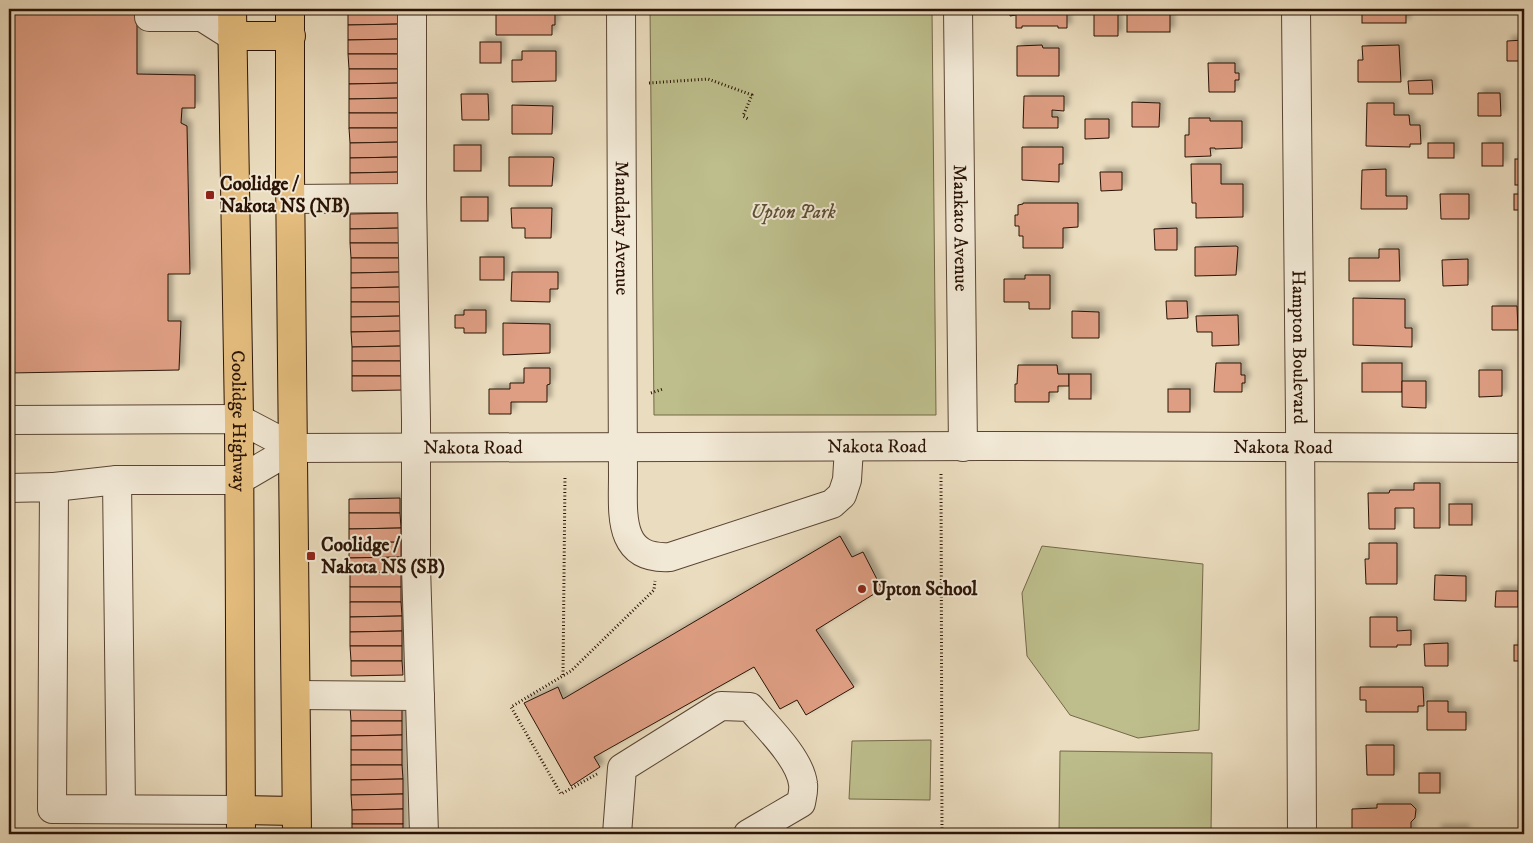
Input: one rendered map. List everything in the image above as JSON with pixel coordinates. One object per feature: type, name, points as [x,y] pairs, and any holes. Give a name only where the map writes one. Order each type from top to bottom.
[{"type":"main road","name":"Coolidge Highway","points":[[232,9],[239,419],[241,822]]},
{"type":"main road","points":[[241,822],[297,822],[290,9]]},
{"type":"main road","points":[[232,36],[291,36]]},
{"type":"street","points":[[149,9],[149,17],[202,17],[232,36]]},
{"type":"street","points":[[412,9],[416,566],[424,834]]},
{"type":"street","name":"Mandalay Avenue","points":[[621,9],[623,508],[626,532],[638,551],[655,558],[670,557],[832,504],[842,495],[847,480],[849,448]]},
{"type":"street","name":"Mankato Avenue","points":[[958,9],[963,447]]},
{"type":"street","name":"Hampton Boulevard","points":[[1296,9],[1302,834]]},
{"type":"street","points":[[291,199],[412,198]]},
{"type":"street","points":[[9,420],[239,419],[294,448]]},
{"type":"street","name":"Nakota Road","points":[[294,448],[1300,446],[1524,448]]},
{"type":"street","points":[[9,488],[54,487],[117,480],[239,480],[294,448]]},
{"type":"street","points":[[117,480],[121,809]]},
{"type":"street","points":[[54,487],[52,808],[121,809],[241,822]]},
{"type":"street","points":[[296,695],[420,696]]},
{"type":"street","points":[[616,834],[622,768],[721,706],[750,708],[782,743],[795,762],[803,783],[801,803],[748,834]]},
{"type":"path","points":[[649,83],[708,79],[752,95],[743,116],[748,119]]},
{"type":"path","points":[[651,392],[663,389]]},
{"type":"path","points":[[941,474],[942,834]]},
{"type":"path","points":[[563,676],[565,476]]},
{"type":"path","points":[[598,773],[561,794],[511,707],[571,672],[654,590],[655,577]]},
{"type":"green space","name":"Upton Park","points":[[650,9],[932,9],[936,415],[654,415]]},
{"type":"green space","points":[[1042,546],[1203,564],[1199,730],[1138,738],[1070,715],[1027,656],[1022,593]]},
{"type":"green space","points":[[931,740],[930,800],[849,799],[852,741]]},
{"type":"green space","points":[[1060,751],[1212,753],[1211,834],[1059,834]]},
{"type":"building","points":[[9,9],[137,9],[137,74],[195,75],[195,108],[182,108],[181,123],[187,126],[190,274],[168,274],[168,321],[181,321],[179,370],[9,373]]},
{"type":"building","points":[[400,9],[400,24],[348,25],[348,10]]},
{"type":"building","points":[[496,9],[555,9],[555,25],[552,25],[552,35],[496,35]]},
{"type":"building","points":[[1010,9],[1067,9],[1067,28],[1058,28],[1058,26],[1022,26],[1022,28],[1016,28],[1016,15],[1010,16]]},
{"type":"building","points":[[1127,9],[1170,9],[1170,32],[1127,32]]},
{"type":"building","points":[[1362,9],[1406,9],[1406,23],[1362,23]]},
{"type":"building","points":[[1118,11],[1118,36],[1094,36],[1094,12]]},
{"type":"building","points":[[400,24],[400,39],[348,40],[348,25]]},
{"type":"building","points":[[400,39],[400,54],[348,54],[348,40]]},
{"type":"building","points":[[1524,40],[1524,61],[1507,61],[1507,41]]},
{"type":"building","points":[[480,42],[501,42],[501,63],[480,63]]},
{"type":"building","points":[[1042,45],[1043,48],[1059,48],[1059,76],[1017,76],[1017,46]]},
{"type":"building","points":[[1399,45],[1401,82],[1358,82],[1358,60],[1363,60],[1362,46]]},
{"type":"building","points":[[522,51],[556,51],[556,81],[512,82],[512,60],[522,60]]},
{"type":"building","points":[[348,54],[400,54],[400,69],[349,69]]},
{"type":"building","points":[[1208,63],[1235,63],[1235,73],[1239,73],[1239,80],[1235,80],[1235,92],[1209,92]]},
{"type":"building","points":[[349,69],[400,69],[400,83],[349,84]]},
{"type":"building","points":[[1432,80],[1433,94],[1409,94],[1408,81]]},
{"type":"building","points":[[400,83],[401,98],[349,99],[349,84]]},
{"type":"building","points":[[1478,93],[1500,93],[1501,116],[1478,116]]},
{"type":"building","points":[[461,94],[488,94],[489,120],[462,120]]},
{"type":"building","points":[[1024,96],[1064,96],[1064,111],[1052,110],[1052,117],[1058,117],[1058,128],[1023,128]]},
{"type":"building","points":[[401,98],[401,113],[349,113],[349,99]]},
{"type":"building","points":[[1132,102],[1160,103],[1159,127],[1132,127]]},
{"type":"building","points":[[1367,103],[1394,103],[1394,115],[1409,115],[1410,125],[1420,125],[1421,144],[1410,144],[1410,147],[1366,146]]},
{"type":"building","points":[[512,105],[553,106],[552,134],[512,134]]},
{"type":"building","points":[[349,113],[401,113],[401,128],[349,128]]},
{"type":"building","points":[[1189,118],[1210,118],[1210,121],[1242,121],[1242,148],[1210,148],[1211,156],[1185,157],[1185,135],[1189,135]]},
{"type":"building","points":[[1085,119],[1109,119],[1109,138],[1085,139]]},
{"type":"building","points":[[349,128],[401,128],[401,142],[350,143]]},
{"type":"building","points":[[401,142],[401,157],[350,158],[350,143]]},
{"type":"building","points":[[1428,143],[1454,143],[1454,158],[1428,158]]},
{"type":"building","points":[[1482,143],[1503,143],[1503,166],[1482,166]]},
{"type":"building","points":[[454,145],[481,145],[481,171],[454,171]]},
{"type":"building","points":[[1022,147],[1063,147],[1063,164],[1059,164],[1059,182],[1022,180]]},
{"type":"building","points":[[401,157],[401,172],[350,173],[350,158]]},
{"type":"building","points":[[509,157],[554,158],[552,186],[509,186]]},
{"type":"building","points":[[1515,159],[1524,159],[1524,185],[1515,185]]},
{"type":"building","points":[[1191,164],[1221,164],[1221,184],[1243,184],[1243,217],[1196,218],[1196,203],[1192,203]]},
{"type":"building","points":[[1386,169],[1386,196],[1407,196],[1407,209],[1361,209],[1362,170]]},
{"type":"building","points":[[401,172],[402,187],[350,187],[350,173]]},
{"type":"building","points":[[1100,172],[1122,172],[1122,190],[1101,191]]},
{"type":"building","points":[[1440,194],[1469,194],[1469,219],[1441,219]]},
{"type":"building","points":[[1514,194],[1524,194],[1524,210],[1514,210]]},
{"type":"building","points":[[461,197],[488,197],[488,221],[461,221]]},
{"type":"building","points":[[1023,203],[1078,203],[1078,227],[1063,228],[1063,248],[1023,248],[1023,236],[1019,236],[1019,226],[1015,226],[1015,215],[1018,215],[1018,205]]},
{"type":"building","points":[[511,208],[552,208],[551,238],[525,238],[525,228],[512,228]]},
{"type":"building","points":[[401,213],[402,228],[350,229],[350,214]]},
{"type":"building","points":[[402,228],[402,243],[350,243],[350,229]]},
{"type":"building","points":[[1177,228],[1177,250],[1155,250],[1154,229]]},
{"type":"building","points":[[350,243],[402,243],[402,258],[351,258]]},
{"type":"building","points":[[1195,247],[1238,247],[1236,275],[1195,276]]},
{"type":"building","points":[[1379,249],[1399,249],[1400,281],[1349,281],[1349,258],[1379,258]]},
{"type":"building","points":[[480,257],[504,257],[504,280],[480,280]]},
{"type":"building","points":[[351,258],[402,258],[402,272],[351,273]]},
{"type":"building","points":[[1468,259],[1468,285],[1443,286],[1442,260]]},
{"type":"building","points":[[402,272],[402,287],[351,288],[351,273]]},
{"type":"building","points":[[512,272],[558,272],[558,289],[550,289],[550,302],[511,301]]},
{"type":"building","points":[[1025,275],[1050,275],[1050,309],[1029,309],[1029,302],[1004,302],[1004,279],[1025,279]]},
{"type":"building","points":[[402,287],[402,302],[351,302],[351,288]]},
{"type":"building","points":[[1353,298],[1405,299],[1405,328],[1412,328],[1412,347],[1353,345]]},
{"type":"building","points":[[1166,301],[1187,301],[1188,318],[1167,319]]},
{"type":"building","points":[[351,302],[402,302],[403,316],[351,317]]},
{"type":"building","points":[[1492,306],[1517,306],[1518,330],[1492,330]]},
{"type":"building","points":[[464,310],[486,310],[486,333],[464,333],[464,328],[455,328],[455,315],[464,315]]},
{"type":"building","points":[[1072,311],[1099,312],[1099,338],[1072,338]]},
{"type":"building","points":[[1238,315],[1239,345],[1212,346],[1212,332],[1197,332],[1196,316]]},
{"type":"building","points":[[403,316],[403,331],[351,332],[351,317]]},
{"type":"building","points":[[503,323],[550,324],[550,353],[503,355]]},
{"type":"building","points":[[403,331],[403,346],[352,347],[351,332]]},
{"type":"building","points":[[403,346],[403,361],[352,361],[352,347]]},
{"type":"building","points":[[352,361],[403,361],[404,376],[352,376]]},
{"type":"building","points":[[1216,363],[1241,363],[1241,375],[1245,375],[1245,383],[1242,383],[1242,392],[1214,392]]},
{"type":"building","points":[[1362,363],[1402,363],[1402,392],[1362,392]]},
{"type":"building","points":[[1520,363],[1524,363],[1524,398],[1520,398]]},
{"type":"building","points":[[1018,365],[1057,365],[1058,374],[1069,374],[1069,386],[1058,386],[1058,392],[1049,392],[1049,402],[1015,402]]},
{"type":"building","points":[[524,368],[550,368],[547,402],[511,402],[511,414],[489,414],[489,389],[510,389],[510,383],[524,383]]},
{"type":"building","points":[[1479,370],[1502,370],[1502,396],[1479,397]]},
{"type":"building","points":[[1069,374],[1091,374],[1091,399],[1069,399]]},
{"type":"building","points":[[352,376],[404,376],[404,390],[352,391]]},
{"type":"building","points":[[1402,381],[1426,381],[1426,408],[1402,407]]},
{"type":"building","points":[[1168,389],[1190,389],[1190,412],[1168,412]]},
{"type":"building","points":[[1414,483],[1440,483],[1440,528],[1414,528],[1414,508],[1395,508],[1395,529],[1369,529],[1368,493],[1389,493],[1390,490],[1414,490]]},
{"type":"building","points":[[400,498],[400,513],[349,513],[349,499]]},
{"type":"building","points":[[1449,504],[1472,504],[1472,525],[1449,525]]},
{"type":"building","points":[[349,513],[400,513],[401,528],[349,529]]},
{"type":"building","points":[[401,528],[401,542],[349,543],[349,529]]},
{"type":"building","points":[[840,536],[852,557],[863,552],[882,589],[816,630],[854,687],[806,715],[797,700],[780,709],[754,667],[594,757],[600,767],[571,786],[524,703],[558,687],[563,699]]},
{"type":"building","points":[[401,542],[401,557],[349,558],[349,543]]},
{"type":"building","points":[[1369,543],[1397,543],[1397,584],[1366,584],[1365,559],[1369,559]]},
{"type":"building","points":[[401,557],[401,572],[350,573],[349,558]]},
{"type":"building","points":[[401,572],[401,587],[350,587],[350,573]]},
{"type":"building","points":[[1435,575],[1466,576],[1466,601],[1434,600]]},
{"type":"building","points":[[350,587],[401,587],[401,602],[350,602]]},
{"type":"building","points":[[1496,591],[1518,591],[1518,607],[1495,607]]},
{"type":"building","points":[[350,602],[401,602],[402,616],[350,617]]},
{"type":"building","points":[[402,616],[402,631],[350,632],[350,617]]},
{"type":"building","points":[[1370,617],[1397,617],[1397,631],[1411,630],[1411,645],[1370,647]]},
{"type":"building","points":[[402,631],[402,646],[350,646],[350,632]]},
{"type":"building","points":[[1448,643],[1448,666],[1425,666],[1424,644]]},
{"type":"building","points":[[1514,645],[1524,645],[1524,661],[1514,661]]},
{"type":"building","points":[[350,646],[402,646],[402,661],[351,661]]},
{"type":"building","points":[[351,661],[402,661],[403,675],[351,676]]},
{"type":"building","points":[[1360,687],[1423,687],[1424,706],[1418,706],[1418,712],[1366,712],[1366,700],[1360,700]]},
{"type":"building","points":[[1427,701],[1448,701],[1448,712],[1466,712],[1466,730],[1427,730]]},
{"type":"building","points":[[402,705],[402,721],[351,721],[350,706]]},
{"type":"building","points":[[351,721],[402,721],[402,735],[351,736]]},
{"type":"building","points":[[402,735],[402,750],[351,750],[351,736]]},
{"type":"building","points":[[1366,745],[1394,745],[1394,775],[1367,775]]},
{"type":"building","points":[[351,750],[402,750],[402,765],[351,765]]},
{"type":"building","points":[[351,765],[402,765],[403,779],[351,780]]},
{"type":"building","points":[[1419,773],[1440,773],[1440,793],[1419,793]]},
{"type":"building","points":[[403,779],[403,794],[351,795],[351,780]]},
{"type":"building","points":[[403,794],[403,809],[352,810],[351,795]]},
{"type":"building","points":[[1377,804],[1411,804],[1416,809],[1415,818],[1411,822],[1411,834],[1352,834],[1352,809],[1377,808]]},
{"type":"building","points":[[403,809],[403,824],[352,824],[352,810]]},
{"type":"building","points":[[352,824],[403,824],[403,834],[352,834]]},
{"type":"building","points":[[1437,829],[1465,829],[1465,834],[1437,834]]},
{"type":"place","name":"Coolidge / Nakota NS (NB)","points":[[210,195]]},
{"type":"place","name":"Coolidge / Nakota NS (SB)","points":[[311,556]]},
{"type":"place","name":"Upton School","points":[[862,589]]}]
